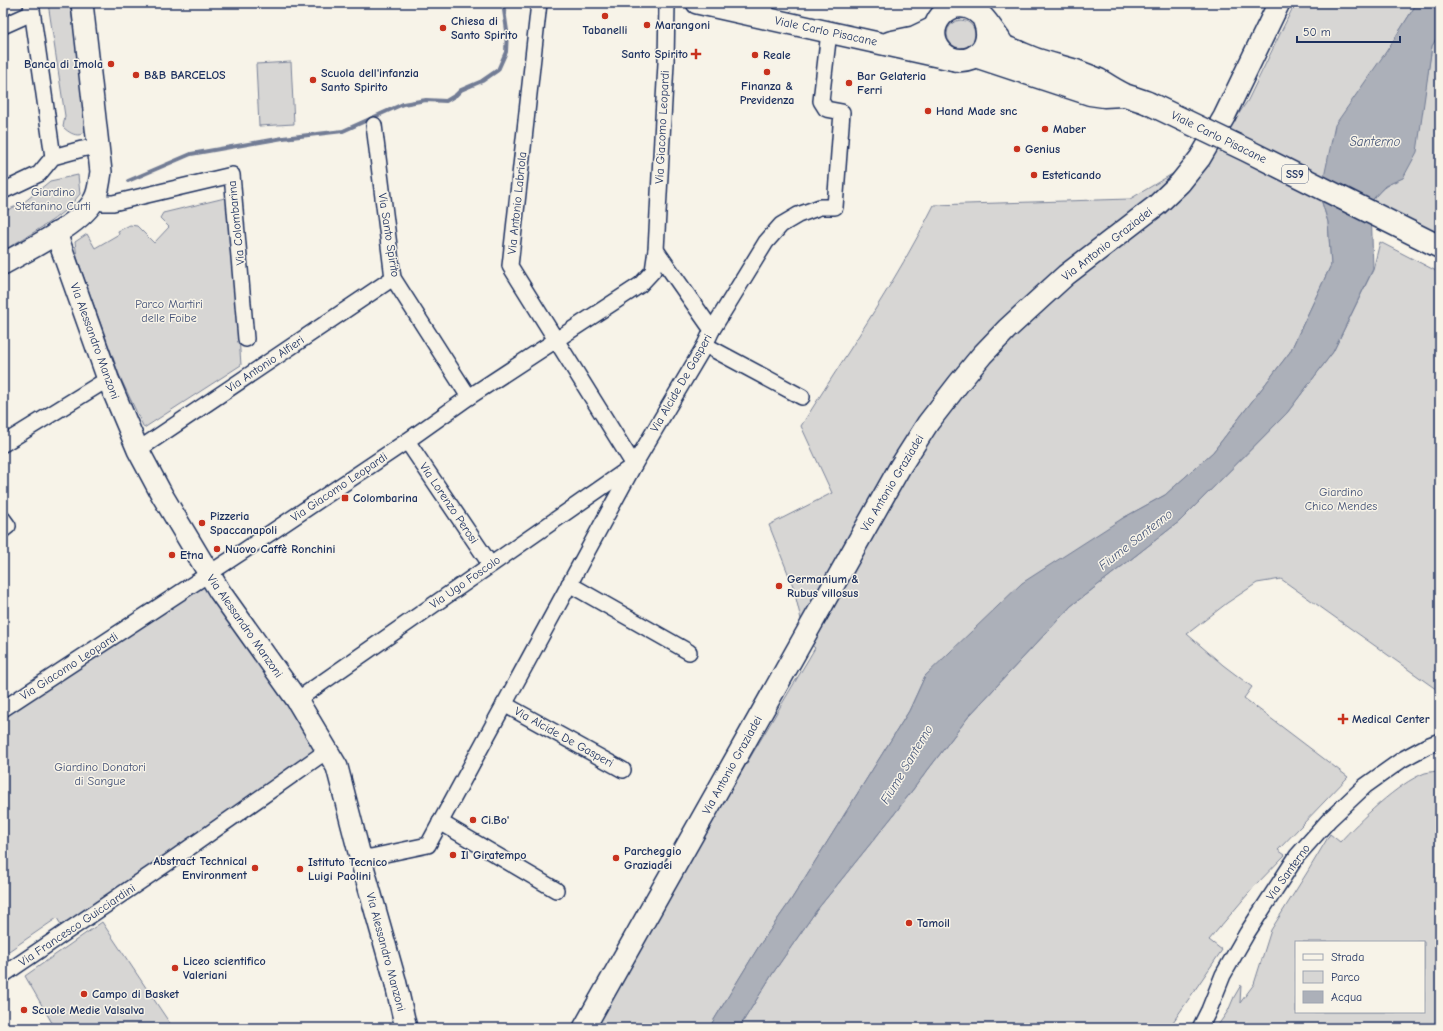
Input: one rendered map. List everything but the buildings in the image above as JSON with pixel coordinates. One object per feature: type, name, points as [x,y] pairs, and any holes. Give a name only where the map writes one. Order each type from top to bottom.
[{"type":"main road","name":"Viale Carlo Pisacane","points":[[1124,95],[1104,96],[1090,94],[1036,76],[944,54],[936,44],[934,36],[951,10],[973,9],[979,14],[1004,46],[1036,60],[1076,71],[1097,80],[1124,95],[1148,103],[1440,247]]},
{"type":"main road","points":[[965,58],[982,51],[986,44],[988,28],[984,20]]},
{"type":"main road","points":[[1036,76],[1048,76],[1066,81],[1073,77],[1076,71]]},
{"type":"street","points":[[3,264],[78,220],[94,201],[98,190],[101,172],[82,3]]},
{"type":"street","name":"Via Antonio Labriola","points":[[539,3],[510,266],[634,465]]},
{"type":"street","name":"Via Giacomo Leopardi","points":[[3,709],[407,441],[556,338],[640,284],[653,271],[656,250],[666,63],[667,3]]},
{"type":"street","name":"Viale Carlo Pisacane","points":[[697,3],[766,10],[829,32],[884,44],[965,58]]},
{"type":"street","name":"Via Antonio Graziadei","points":[[584,1028],[893,480],[928,424],[982,355],[1006,329],[1066,275],[1157,205],[1184,178],[1200,158],[1224,117],[1279,3]]},
{"type":"street","points":[[3,26],[31,8],[53,157]]},
{"type":"street","name":"Viale Carlo Pisacane","points":[[884,44],[914,37],[951,10]]},
{"type":"street","name":"Via Alcide De Gasperi","points":[[360,856],[371,857],[428,845],[634,465],[705,345],[712,330],[766,242],[781,224],[798,215],[820,207],[836,207],[842,112],[826,109],[821,101],[829,32]]},
{"type":"street","name":"Via Santo Spirito","points":[[374,125],[393,278],[469,397]]},
{"type":"street","points":[[3,191],[40,174],[53,157],[98,146]]},
{"type":"street","name":"Via Colombarina","points":[[94,201],[113,203],[232,175],[246,339]]},
{"type":"street","name":"Via Alessandro Manzoni","points":[[56,234],[108,379],[138,450],[162,495],[208,574],[296,700],[337,767],[395,980],[406,1028]]},
{"type":"street","points":[[656,250],[712,330]]},
{"type":"street","name":"Via Antonio Alfieri","points":[[138,450],[393,278]]},
{"type":"street","points":[[705,345],[802,397]]},
{"type":"street","points":[[3,444],[108,379]]},
{"type":"street","name":"Via Lorenzo Perosi","points":[[407,441],[490,564]]},
{"type":"street","name":"Via Ugo Foscolo","points":[[296,700],[634,465]]},
{"type":"street","points":[[3,519],[8,526],[3,530]]},
{"type":"street","points":[[569,584],[688,652]]},
{"type":"street","name":"Via Alcide De Gasperi","points":[[504,704],[623,770]]},
{"type":"street","name":"Via Santerno","points":[[1200,1028],[1223,975],[1243,939],[1296,856],[1329,820],[1365,786],[1403,759],[1440,741]]},
{"type":"street","name":"Via Francesco Guicciardini","points":[[3,975],[169,862],[328,750]]},
{"type":"street","points":[[440,822],[556,890]]},
{"type":"green space","points":[[48,3],[70,3],[87,121],[85,131],[79,135],[75,135],[67,131],[63,127],[65,116]]},
{"type":"green space","points":[[1295,3],[1417,3],[1388,49],[1320,196],[1328,222],[1331,265],[1290,352],[1213,452],[1165,495],[1123,518],[925,676],[909,711],[791,900],[759,946],[709,1028],[590,1028],[815,648],[806,640],[793,586],[769,525],[832,493],[801,426],[904,262],[934,205],[1130,199],[1216,148],[1248,100]]},
{"type":"green space","points":[[961,20],[967,21],[971,24],[974,28],[974,40],[971,44],[967,47],[961,48],[955,47],[951,44],[948,40],[947,34],[948,28],[951,24],[955,21]]},
{"type":"green space","points":[[1440,32],[1440,240],[1371,205],[1376,195],[1380,191],[1403,177],[1424,97],[1432,46]]},
{"type":"green space","points":[[291,62],[294,124],[259,126],[256,64]]},
{"type":"green space","name":"Giardino Stefanino Curti","points":[[78,175],[80,194],[73,203],[55,219],[3,251],[3,212],[23,203],[50,181]]},
{"type":"green space","name":"Parco Martiri delle Foibe","points":[[229,197],[241,365],[144,428],[120,377],[77,257],[75,242],[87,234],[95,248],[119,234],[118,231],[130,225],[137,226],[154,243],[169,227],[160,218],[163,213]]},
{"type":"green space","name":"Giardino Chico Mendes","points":[[1380,242],[1440,273],[1440,692],[1281,579],[1257,583],[1227,603],[1187,634],[1223,665],[1252,687],[1244,698],[1348,777],[1278,850],[1285,855],[1253,888],[1209,940],[1222,950],[1169,1028],[739,1028],[773,973],[816,911],[892,817],[969,716],[1071,606],[1180,521],[1287,413],[1333,352],[1373,270]]},
{"type":"green space","name":"Giardino Donatori di Sangue","points":[[209,568],[333,754],[69,938],[57,918],[3,955],[3,705]]},
{"type":"green space","points":[[1440,771],[1440,1028],[1216,1028],[1228,1011],[1241,985],[1240,1003],[1254,984],[1271,930],[1330,834],[1340,842],[1391,794],[1414,778],[1425,773]]},
{"type":"green space","points":[[102,922],[173,1028],[55,1028],[25,976]]},
{"type":"water","name":"Santerno","points":[[1417,3],[1440,3],[1440,32],[1432,46],[1417,152],[1403,178],[1385,186],[1373,199],[1371,205],[1373,269],[1333,352],[1287,413],[1180,521],[1071,606],[969,716],[892,817],[816,911],[773,973],[739,1028],[709,1028],[759,946],[791,900],[909,711],[925,676],[1022,583],[1123,518],[1165,495],[1213,452],[1290,352],[1331,265],[1328,222],[1320,196],[1335,125],[1388,49]]},
{"type":"waterway","points":[[128,181],[191,154],[283,138],[343,131],[403,104],[426,100],[446,101],[461,90],[482,81],[498,70],[506,52],[507,31],[503,3]]},
{"type":"place","name":"Tabanelli","points":[[605,16]]},
{"type":"place","name":"Marangoni","points":[[647,25]]},
{"type":"place","name":"Chiesa di Santo Spirito","points":[[443,28]]},
{"type":"place","name":"Santo Spirito","points":[[696,54]]},
{"type":"place","name":"Reale","points":[[755,55]]},
{"type":"place","name":"Banca di Imola","points":[[111,64]]},
{"type":"place","name":"Finanza & Previdenza","points":[[767,72]]},
{"type":"place","name":"B&B BARCELOS","points":[[136,75]]},
{"type":"place","name":"Scuola dell'infanzia Santo Spirito","points":[[313,80]]},
{"type":"place","name":"Bar Gelateria Ferri","points":[[849,83]]},
{"type":"place","name":"Hand Made snc","points":[[928,111]]},
{"type":"place","name":"Maber","points":[[1045,129]]},
{"type":"place","name":"Genius","points":[[1017,149]]},
{"type":"place","name":"Esteticando","points":[[1034,175]]},
{"type":"place","name":"Colombarina","points":[[345,498]]},
{"type":"place","name":"Pizzeria Spaccanapoli","points":[[202,523]]},
{"type":"place","name":"Nuovo Caffè Ronchini","points":[[217,549]]},
{"type":"place","name":"Etna","points":[[172,555]]},
{"type":"place","name":"Germanium & Rubus villosus","points":[[779,586]]},
{"type":"place","name":"Medical Center","points":[[1343,719]]},
{"type":"place","name":"Ci.Bo'","points":[[473,820]]},
{"type":"place","name":"Il Giratempo","points":[[453,855]]},
{"type":"place","name":"Parcheggio Graziadei","points":[[616,858]]},
{"type":"place","name":"Abstract Technical Environment","points":[[255,868]]},
{"type":"place","name":"Istituto Tecnico Luigi Paolini","points":[[300,869]]},
{"type":"place","name":"Tamoil","points":[[909,923]]},
{"type":"place","name":"Liceo scientifico Valeriani","points":[[175,968]]},
{"type":"place","name":"Campo di Basket","points":[[84,994]]},
{"type":"place","name":"Scuole Medie Valsalva","points":[[24,1010]]},
{"type":"water label","name":"Fiume Santerno","points":[[1135,539]]},
{"type":"water label","name":"Fiume Santerno","points":[[906,764]]}]
